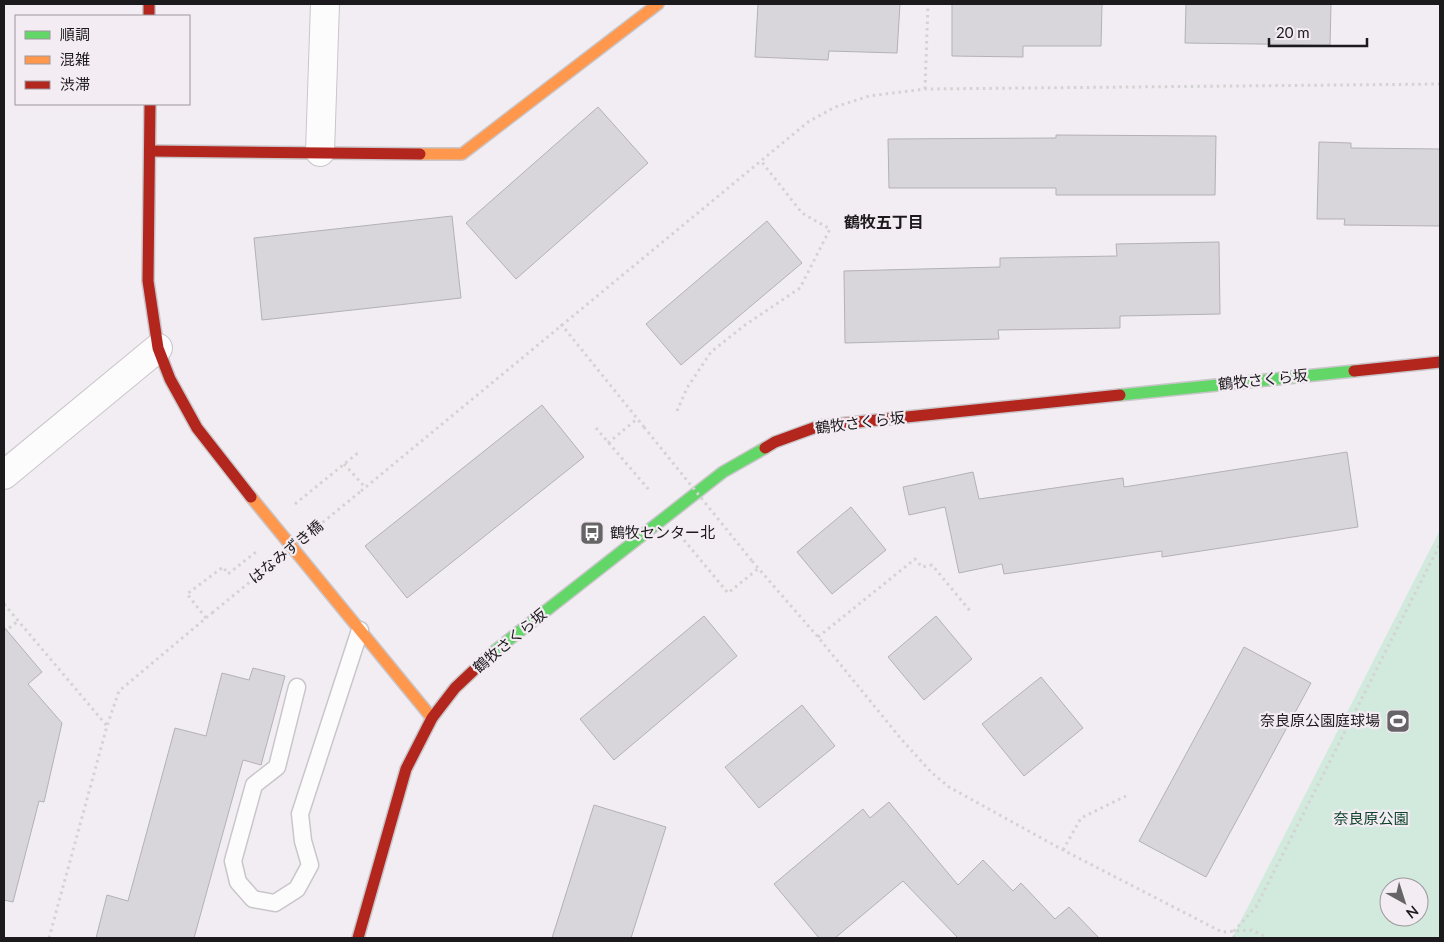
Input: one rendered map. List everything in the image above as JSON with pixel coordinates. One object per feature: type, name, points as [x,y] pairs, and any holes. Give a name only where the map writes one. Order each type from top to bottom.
[{"type":"street","points":[[320,152],[324,4]]},
{"type":"street","points":[[150,150],[462,154],[658,4]]},
{"type":"street","points":[[150,105],[148,280],[158,348],[170,379],[197,428],[277,530],[432,718]]},
{"type":"street","points":[[4,475],[158,348]]},
{"type":"street","name":"鶴牧さくら坂","points":[[358,938],[406,769],[432,718],[455,688],[496,649],[723,472],[775,442],[819,426],[1440,362]]},
{"type":"lane","points":[[297,687],[278,767],[254,785],[233,862],[238,882],[253,899],[275,903],[297,889],[310,865],[303,841],[300,814],[360,630]]},
{"type":"path","points":[[925,89],[928,4]]},
{"type":"path","name":"はなみずき橋","points":[[49,938],[107,726],[119,691],[561,324],[808,122],[835,107],[869,96],[925,89],[1440,84]]},
{"type":"path","points":[[677,411],[686,388],[711,352],[745,325],[800,288],[830,229],[802,213],[761,161]]},
{"type":"path","points":[[561,324],[752,561],[818,637],[896,733],[932,773],[949,787],[973,801],[1222,932],[1252,930],[1268,938]]},
{"type":"path","points":[[608,443],[637,418]]},
{"type":"path","points":[[596,428],[655,497]]},
{"type":"path","points":[[292,506],[359,452]]},
{"type":"path","points":[[344,464],[365,487]]},
{"type":"path","points":[[678,533],[728,593],[759,568]]},
{"type":"path","points":[[1234,938],[1234,931],[1256,907],[1440,544]]},
{"type":"path","points":[[206,618],[187,594],[223,567],[228,574],[256,552]]},
{"type":"path","points":[[818,637],[915,559],[922,568],[932,565],[971,612]]},
{"type":"path","points":[[4,604],[107,726]]},
{"type":"path","points":[[4,632],[18,621]]},
{"type":"path","points":[[1063,850],[1081,818],[1126,796]]},
{"type":"green space","name":"奈良原公園庭球場","points":[[1440,530],[1440,938],[1232,938]]},
{"type":"building","points":[[758,4],[900,4],[897,53],[829,51],[828,60],[755,57]]},
{"type":"building","points":[[952,4],[1102,4],[1101,46],[1023,46],[1023,57],[952,56]]},
{"type":"building","points":[[1186,4],[1331,4],[1330,45],[1185,43]]},
{"type":"building","points":[[598,107],[648,163],[516,279],[466,223]]},
{"type":"building","points":[[1056,135],[1216,136],[1215,195],[1056,195],[1056,188],[889,188],[888,139],[1056,138]]},
{"type":"building","points":[[1319,142],[1351,143],[1351,148],[1440,149],[1440,226],[1344,225],[1345,219],[1317,219]]},
{"type":"building","points":[[452,216],[461,298],[262,320],[254,238]]},
{"type":"building","points":[[767,221],[802,263],[681,365],[646,324]]},
{"type":"building","points":[[1219,242],[1220,314],[1120,316],[1120,328],[998,330],[999,339],[845,343],[844,271],[1000,267],[1000,258],[1117,256],[1116,244]]},
{"type":"building","points":[[542,405],[584,457],[407,598],[365,546]]},
{"type":"building","points":[[1347,452],[1358,527],[1162,557],[1162,551],[1004,574],[1002,564],[959,573],[945,507],[909,515],[903,487],[973,472],[979,499],[1123,478],[1124,487]]},
{"type":"building","points":[[851,507],[886,550],[832,594],[797,552]]},
{"type":"building","points":[[704,616],[737,656],[614,760],[580,719]]},
{"type":"building","points":[[936,616],[972,659],[924,700],[888,657]]},
{"type":"building","points":[[4,627],[42,672],[28,684],[62,723],[44,802],[39,801],[13,902],[4,900]]},
{"type":"building","points":[[1244,647],[1311,683],[1206,877],[1139,841]]},
{"type":"building","points":[[253,668],[285,676],[261,765],[243,760],[194,938],[96,938],[107,895],[128,901],[175,728],[206,736],[222,673],[249,680]]},
{"type":"building","points":[[1041,677],[1083,728],[1024,776],[982,724]]},
{"type":"building","points":[[802,705],[835,746],[759,808],[725,767]]},
{"type":"building","points":[[889,802],[958,885],[983,860],[1013,891],[1021,883],[1055,919],[1069,907],[1099,938],[958,938],[903,881],[835,938],[819,938],[774,884],[863,809],[870,818]]},
{"type":"building","points":[[594,805],[666,827],[631,938],[552,938]]},
{"type":"traffic: fast","points":[[1120,395],[1354,371]]},
{"type":"traffic: fast","points":[[492,653],[723,472],[765,448]]},
{"type":"traffic: slow","points":[[420,154],[462,154],[658,4]]},
{"type":"traffic: slow","points":[[251,497],[432,718]]},
{"type":"traffic: jam","points":[[149,4],[149,15]]},
{"type":"traffic: jam","points":[[150,105],[148,281],[158,348],[170,379],[197,428],[251,497]]},
{"type":"traffic: jam","points":[[150,151],[420,154]]},
{"type":"traffic: jam","points":[[1354,371],[1440,362]]},
{"type":"traffic: jam","points":[[765,448],[775,442],[819,426],[1120,395]]},
{"type":"traffic: jam","points":[[358,938],[406,769],[432,718],[455,688],[492,653]]},
{"type":"place","name":"鶴牧センター北","points":[[592,533]]},
{"type":"place","name":"奈良原公園庭球場","points":[[1398,721]]},
{"type":"district","name":"鶴牧五丁目","points":[[884,222]]},
{"type":"park label","name":"奈良原公園","points":[[1371,819]]}]
